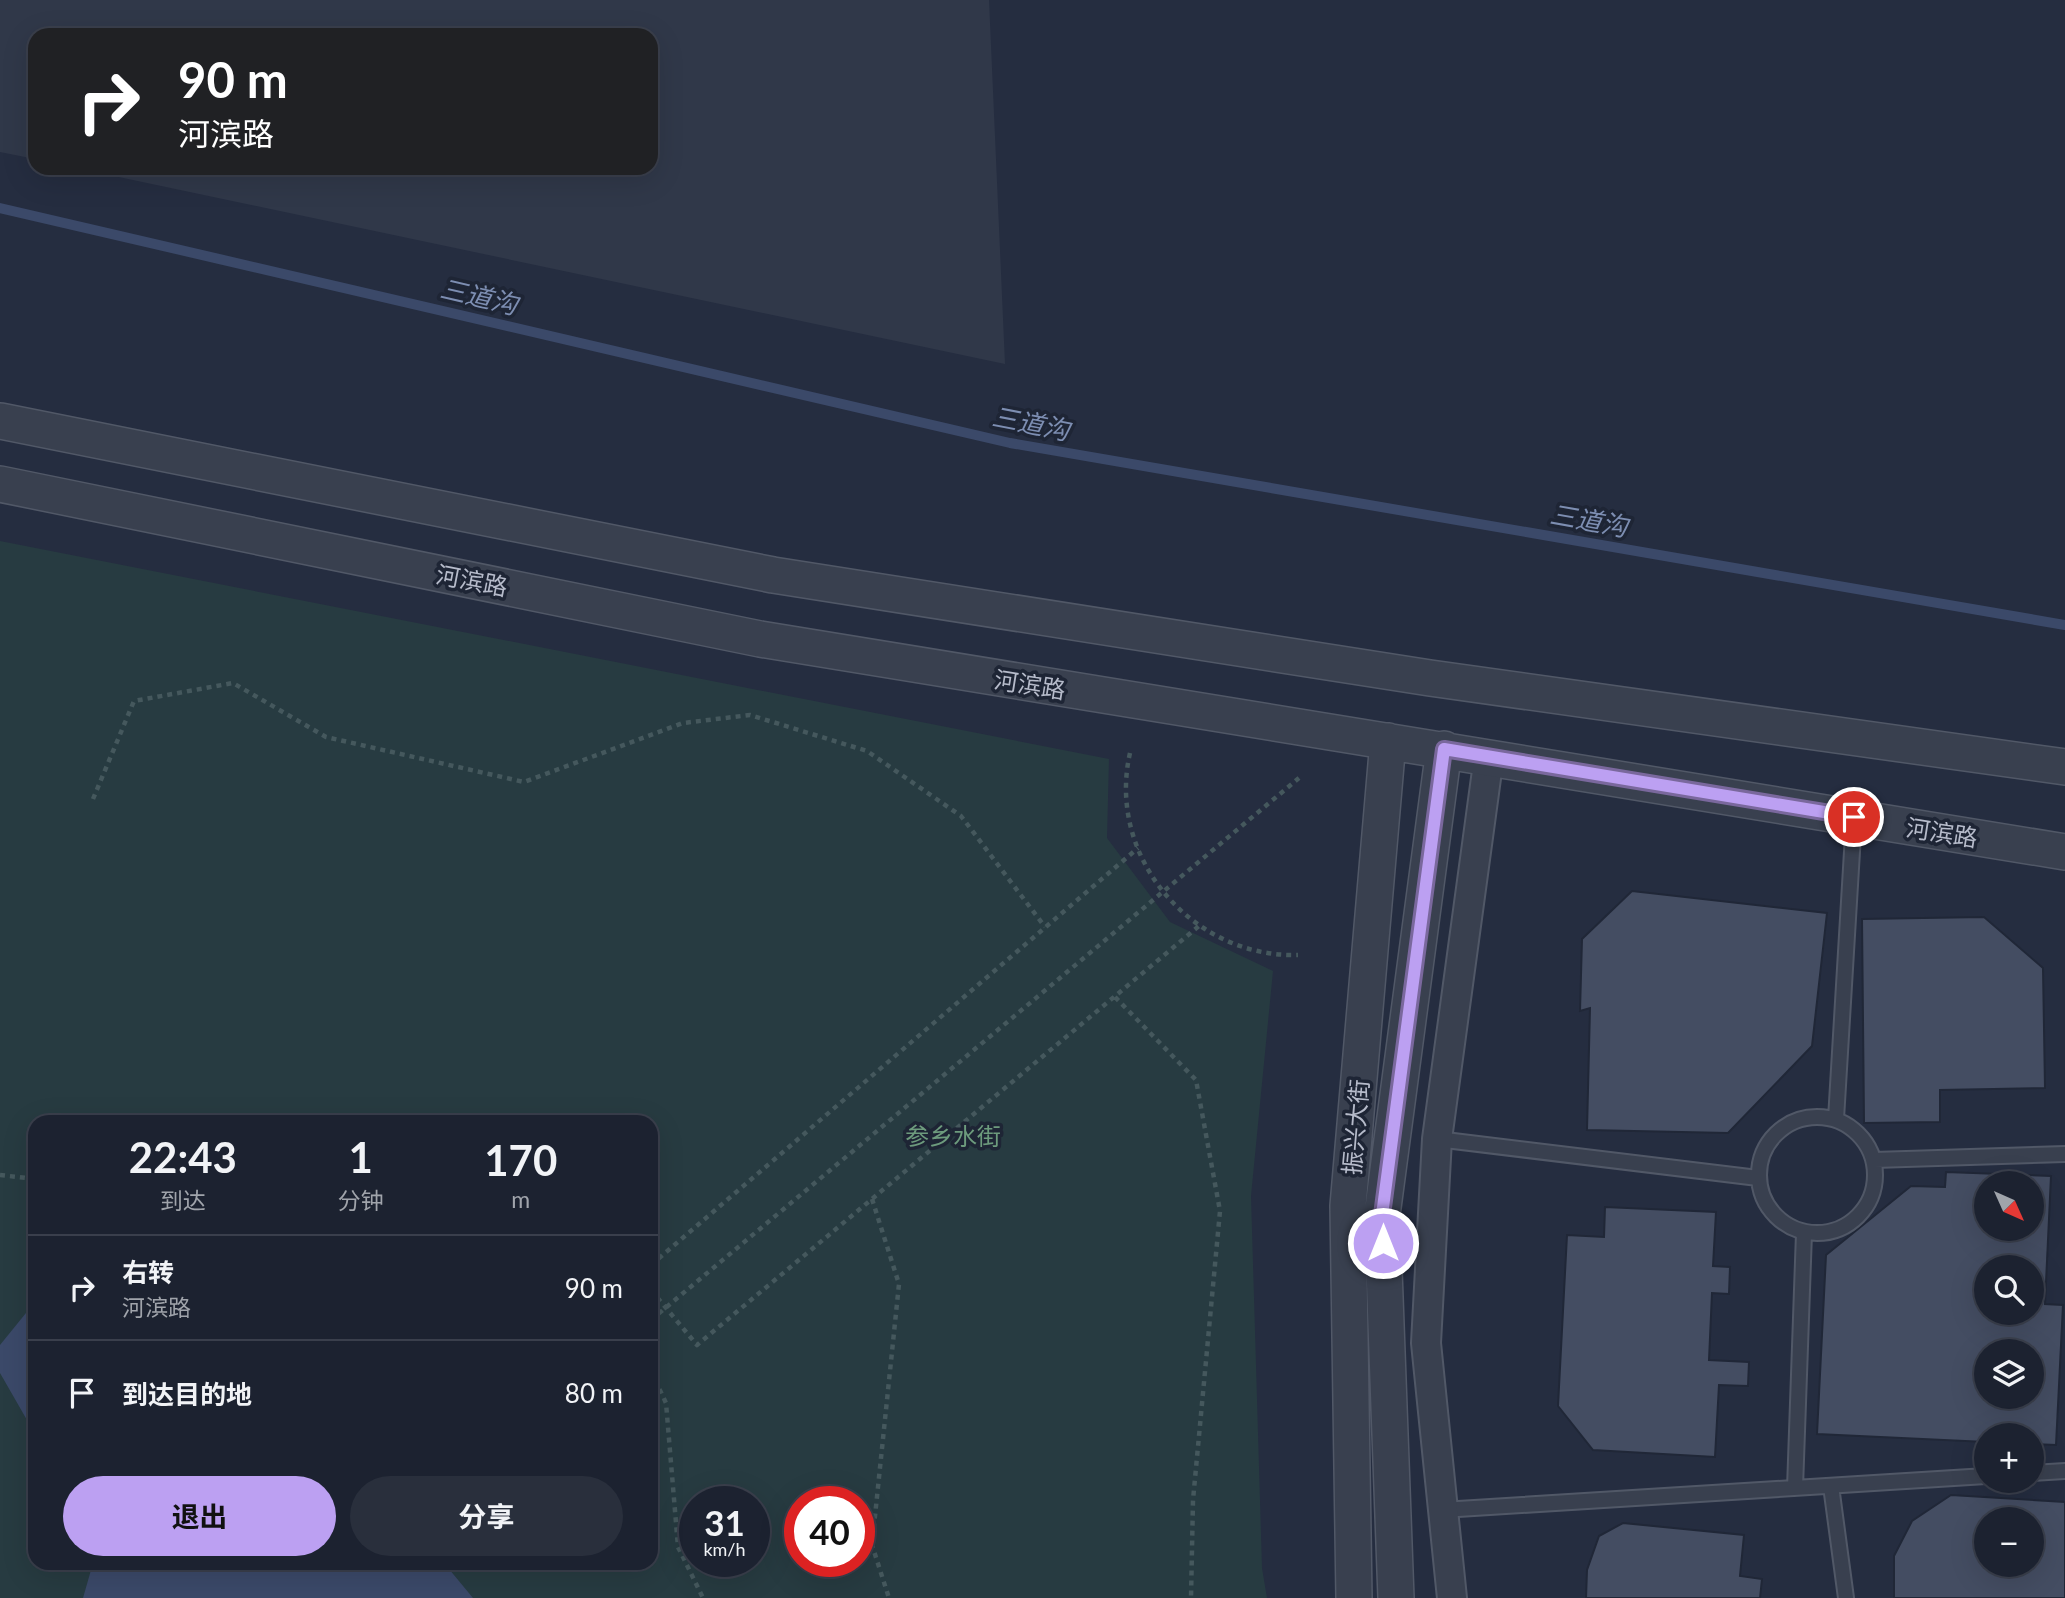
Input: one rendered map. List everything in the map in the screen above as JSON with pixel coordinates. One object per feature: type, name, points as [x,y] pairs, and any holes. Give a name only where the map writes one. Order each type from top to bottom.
[{"type":"street","points":[[0,421],[773,575],[1430,678],[2065,767]]},
{"type":"street","name":"河滨路","points":[[0,484],[760,639],[2065,852]]},
{"type":"street","name":"振兴大街","points":[[1354,1598],[1349,1206],[1388,741]]},
{"type":"street","name":"振兴大街","points":[[1396,1598],[1382,1215],[1444,749]]},
{"type":"street","points":[[1452,1598],[1426,1343],[1437,1139],[1489,756]]},
{"type":"lane","points":[[1836,1119],[1854,817]]},
{"type":"lane","points":[[1815,1116],[1836,1119],[1853,1128],[1866,1143],[1874,1160],[1876,1179],[1871,1198],[1861,1214],[1846,1226],[1826,1233],[1804,1233],[1785,1225],[1769,1210],[1760,1191],[1758,1178],[1764,1150],[1776,1132],[1794,1121],[1815,1116]]},
{"type":"lane","points":[[1437,1139],[1758,1178]]},
{"type":"lane","points":[[1874,1160],[2065,1153]]},
{"type":"lane","points":[[1795,1488],[1804,1233]]},
{"type":"lane","points":[[2044,1472],[2065,1471]]},
{"type":"lane","points":[[1442,1510],[1974,1477]]},
{"type":"lane","points":[[1831,1486],[1846,1598]]},
{"type":"path","points":[[93,799],[134,701],[233,683],[326,737],[524,782],[683,723],[750,715],[867,751],[961,816],[1045,927]]},
{"type":"path","points":[[1130,753],[1126,797],[1138,848],[1163,892],[1199,926],[1226,941],[1255,951],[1298,955]]},
{"type":"path","points":[[658,1314],[1299,778]]},
{"type":"path","points":[[658,1259],[1138,848]]},
{"type":"path","points":[[658,1298],[696,1345],[1199,926]]},
{"type":"path","points":[[1115,996],[1196,1080],[1220,1211],[1193,1500],[1191,1598]]},
{"type":"path","points":[[0,1175],[28,1178]]},
{"type":"path","points":[[872,1199],[899,1284],[872,1545],[889,1598]]},
{"type":"path","points":[[658,1386],[666,1403],[678,1547],[704,1598]]},
{"type":"shaded area","points":[[0,0],[989,0],[1005,364],[109,175],[658,175],[658,28],[28,28],[28,158],[0,152]]},
{"type":"green space","name":"参乡水街","points":[[0,541],[1109,759],[1107,838],[1170,922],[1273,971],[1251,1196],[1262,1568],[1267,1598],[0,1598]]},
{"type":"water","points":[[26,1313],[28,1422],[0,1373],[0,1345]]},
{"type":"water","points":[[91,1570],[450,1570],[473,1598],[83,1598]]},
{"type":"building","points":[[1632,891],[1827,913],[1812,1046],[1728,1133],[1587,1130],[1590,1008],[1580,1011],[1582,939]]},
{"type":"building","points":[[1984,917],[2043,968],[2045,1088],[1940,1090],[1940,1122],[1864,1123],[1862,919]]},
{"type":"building","points":[[1946,1172],[1974,1173],[1974,1241],[2044,1241],[2044,1176],[2051,1176],[2045,1304],[2063,1305],[2056,1445],[2044,1444],[2044,1423],[1974,1423],[1974,1441],[1817,1434],[1826,1255],[1911,1186],[1945,1187]]},
{"type":"building","points":[[1605,1207],[1716,1212],[1713,1266],[1730,1267],[1729,1294],[1712,1293],[1709,1360],[1749,1362],[1748,1386],[1719,1385],[1715,1457],[1593,1450],[1558,1406],[1567,1235],[1604,1237]]},
{"type":"building","points":[[1951,1495],[2065,1502],[2065,1598],[1894,1598],[1894,1556],[1912,1521]]},
{"type":"building","points":[[1623,1523],[1744,1535],[1740,1576],[1762,1579],[1760,1598],[1586,1598],[1587,1570],[1599,1536]]},
{"type":"waterway","name":"三道沟","points":[[0,208],[1010,443],[2065,625]]},
{"type":"route","points":[[1383,1243],[1382,1215],[1444,749],[1854,817]]}]
